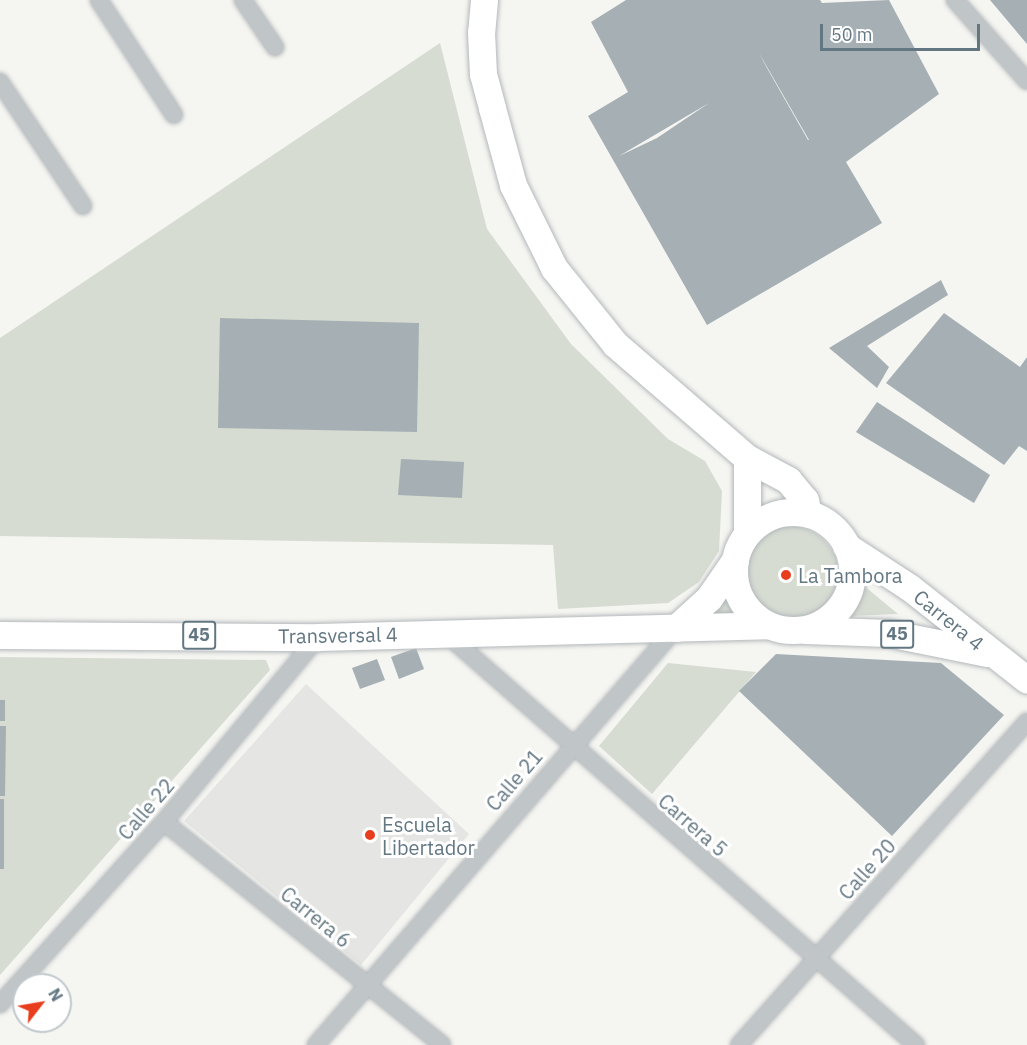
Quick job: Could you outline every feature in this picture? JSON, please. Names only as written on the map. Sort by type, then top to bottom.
[{"type":"main road","points":[[484,0],[481,32],[483,74],[513,185],[554,268],[615,344],[747,458],[788,480],[805,500],[808,514],[775,514],[747,533]]},
{"type":"main road","points":[[676,628],[709,598],[735,560],[747,533],[747,458]]},
{"type":"main road","name":"45","points":[[808,514],[831,526],[846,546]]},
{"type":"main road","points":[[801,630],[819,625],[845,600],[851,564],[846,546]]},
{"type":"main road","name":"Carrera 4","points":[[846,546],[909,587],[990,654],[1027,680]]},
{"type":"main road","points":[[735,560],[735,586],[740,598],[747,609],[768,625]]},
{"type":"main road","name":"45","points":[[676,628],[768,625],[801,630]]},
{"type":"main road","name":"Transversal 4","points":[[0,635],[318,637],[676,628]]},
{"type":"main road","name":"Carrera 4","points":[[801,630],[888,633],[990,654]]},
{"type":"street","points":[[99,0],[174,115]]},
{"type":"street","points":[[243,0],[275,48]]},
{"type":"street","points":[[955,0],[1027,81]]},
{"type":"street","points":[[0,82],[83,206]]},
{"type":"street","name":"Calle 21","points":[[316,1045],[366,984],[676,628]]},
{"type":"street","name":"Carrera 5","points":[[445,633],[571,747],[916,1045]]},
{"type":"street","name":"Calle 22","points":[[0,1004],[164,822],[318,637]]},
{"type":"street","name":"Calle 20","points":[[739,1045],[1027,722]]},
{"type":"street","name":"Carrera 6","points":[[164,822],[442,1045]]},
{"type":"shaded area","points":[[440,43],[487,229],[571,344],[668,439],[705,461],[722,491],[719,551],[699,582],[668,603],[558,609],[553,545],[0,536],[0,338]]},
{"type":"shaded area","points":[[789,526],[808,530],[824,541],[835,557],[839,576],[835,595],[824,611],[808,622],[789,626],[770,622],[754,611],[743,595],[739,576],[743,557],[754,541],[770,530]]},
{"type":"shaded area","points":[[863,585],[898,614],[848,616]]},
{"type":"shaded area","points":[[726,596],[737,615],[704,617]]},
{"type":"shaded area","points":[[0,657],[266,660],[270,670],[0,975]]},
{"type":"shaded area","points":[[668,663],[756,672],[652,794],[599,746]]},
{"type":"shaded area","points":[[306,684],[469,834],[361,965],[184,821]]},
{"type":"building","points":[[626,0],[820,0],[822,3],[889,0],[939,94],[846,162],[882,223],[707,325],[588,116],[628,92],[591,22]],"holes":[[[759,53],[809,140],[808,140]],[[709,103],[657,138],[619,156]]]},
{"type":"building","points":[[990,0],[1027,0],[1027,44]]},
{"type":"building","points":[[941,280],[948,295],[867,346],[889,367],[877,388],[829,348]]},
{"type":"building","points":[[944,313],[1020,367],[1027,357],[1027,451],[1019,446],[1004,465],[886,383]]},
{"type":"building","points":[[220,318],[419,323],[417,432],[218,428]]},
{"type":"building","points":[[877,402],[990,475],[974,503],[856,432]]},
{"type":"building","points":[[401,459],[464,462],[462,498],[398,495]]},
{"type":"building","points":[[416,648],[424,669],[399,679],[391,657]]},
{"type":"building","points":[[776,654],[941,663],[1004,715],[892,836],[739,691]]},
{"type":"building","points":[[377,659],[385,680],[360,689],[352,668]]},
{"type":"building","points":[[0,700],[5,700],[5,721],[0,721]]},
{"type":"building","points":[[0,726],[6,726],[5,796],[0,796]]},
{"type":"building","points":[[0,799],[4,799],[4,869],[0,869]]},
{"type":"place","name":"La Tambora","points":[[786,575]]},
{"type":"place","name":"Escuela Libertador","points":[[370,835]]}]
